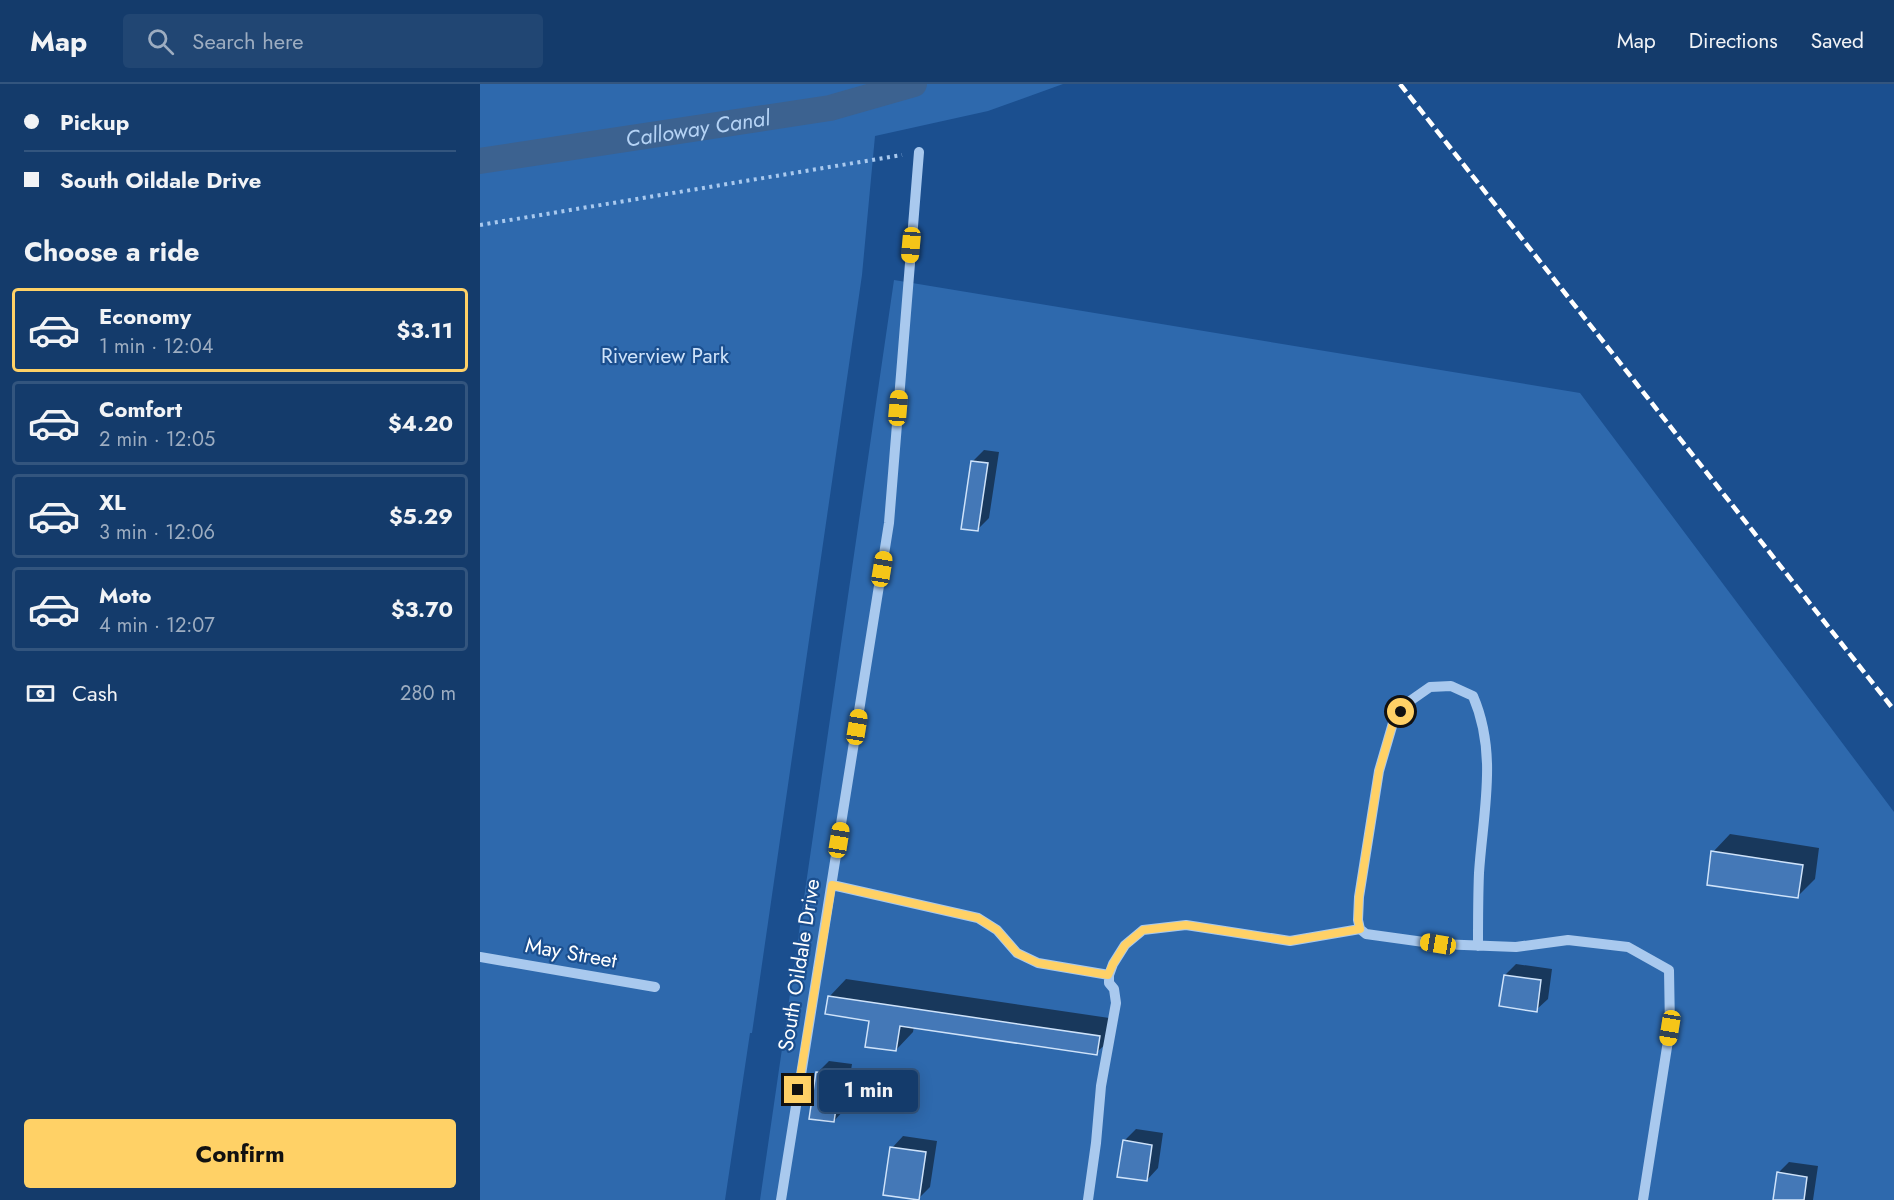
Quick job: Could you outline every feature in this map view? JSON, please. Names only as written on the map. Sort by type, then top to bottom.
[{"type":"street","name":"South Oildale Drive","points":[[781,1200],[889,524],[919,152]]},
{"type":"street","points":[[1478,946],[1479,873],[1486,800],[1487,749],[1481,715],[1473,696],[1451,686],[1430,687],[1410,701],[1393,723],[1379,771],[1359,897],[1360,929],[1366,934],[1438,944],[1478,946],[1516,947],[1568,940],[1628,946],[1669,970],[1670,1028],[1643,1200]]},
{"type":"street","points":[[832,885],[978,918],[997,930],[1017,953],[1038,963],[1108,975]]},
{"type":"street","points":[[1088,1200],[1101,1086],[1116,1003],[1114,988],[1109,983],[1108,975],[1125,945],[1143,930],[1186,925],[1290,941],[1360,929]]},
{"type":"street","name":"May Street","points":[[480,957],[655,987]]},
{"type":"path","points":[[480,225],[919,152]]},
{"type":"green space","name":"Riverview Park","points":[[480,84],[1063,84],[988,111],[875,136],[862,275],[752,1033],[750,1033],[725,1200],[480,1200]]},
{"type":"green space","points":[[894,280],[1580,393],[1894,812],[1894,1200],[760,1200]]},
{"type":"building","points":[[971,461],[988,463],[978,531],[961,529]]},
{"type":"building","points":[[1711,851],[1803,865],[1798,898],[1707,885]]},
{"type":"building","points":[[1504,975],[1541,980],[1537,1012],[1499,1006]]},
{"type":"building","points":[[828,996],[1100,1036],[1097,1055],[900,1026],[896,1051],[865,1047],[869,1021],[825,1014]]},
{"type":"building","points":[[816,1072],[841,1075],[834,1122],[809,1119]]},
{"type":"building","points":[[1123,1140],[1152,1145],[1147,1181],[1117,1177]]},
{"type":"building","points":[[890,1147],[926,1152],[919,1200],[883,1195]]},
{"type":"building","points":[[1777,1172],[1807,1177],[1804,1200],[1773,1200]]},
{"type":"waterway","name":"Calloway Canal","points":[[480,161],[830,108],[914,84]]},
{"type":"railway","points":[[1400,84],[1894,710]]},
{"type":"route","points":[[798,1090],[832,885],[978,918],[997,930],[1017,953],[1038,963],[1108,975],[1125,945],[1143,930],[1186,925],[1290,941],[1360,929],[1359,897],[1379,771],[1393,723],[1401,712]]}]
